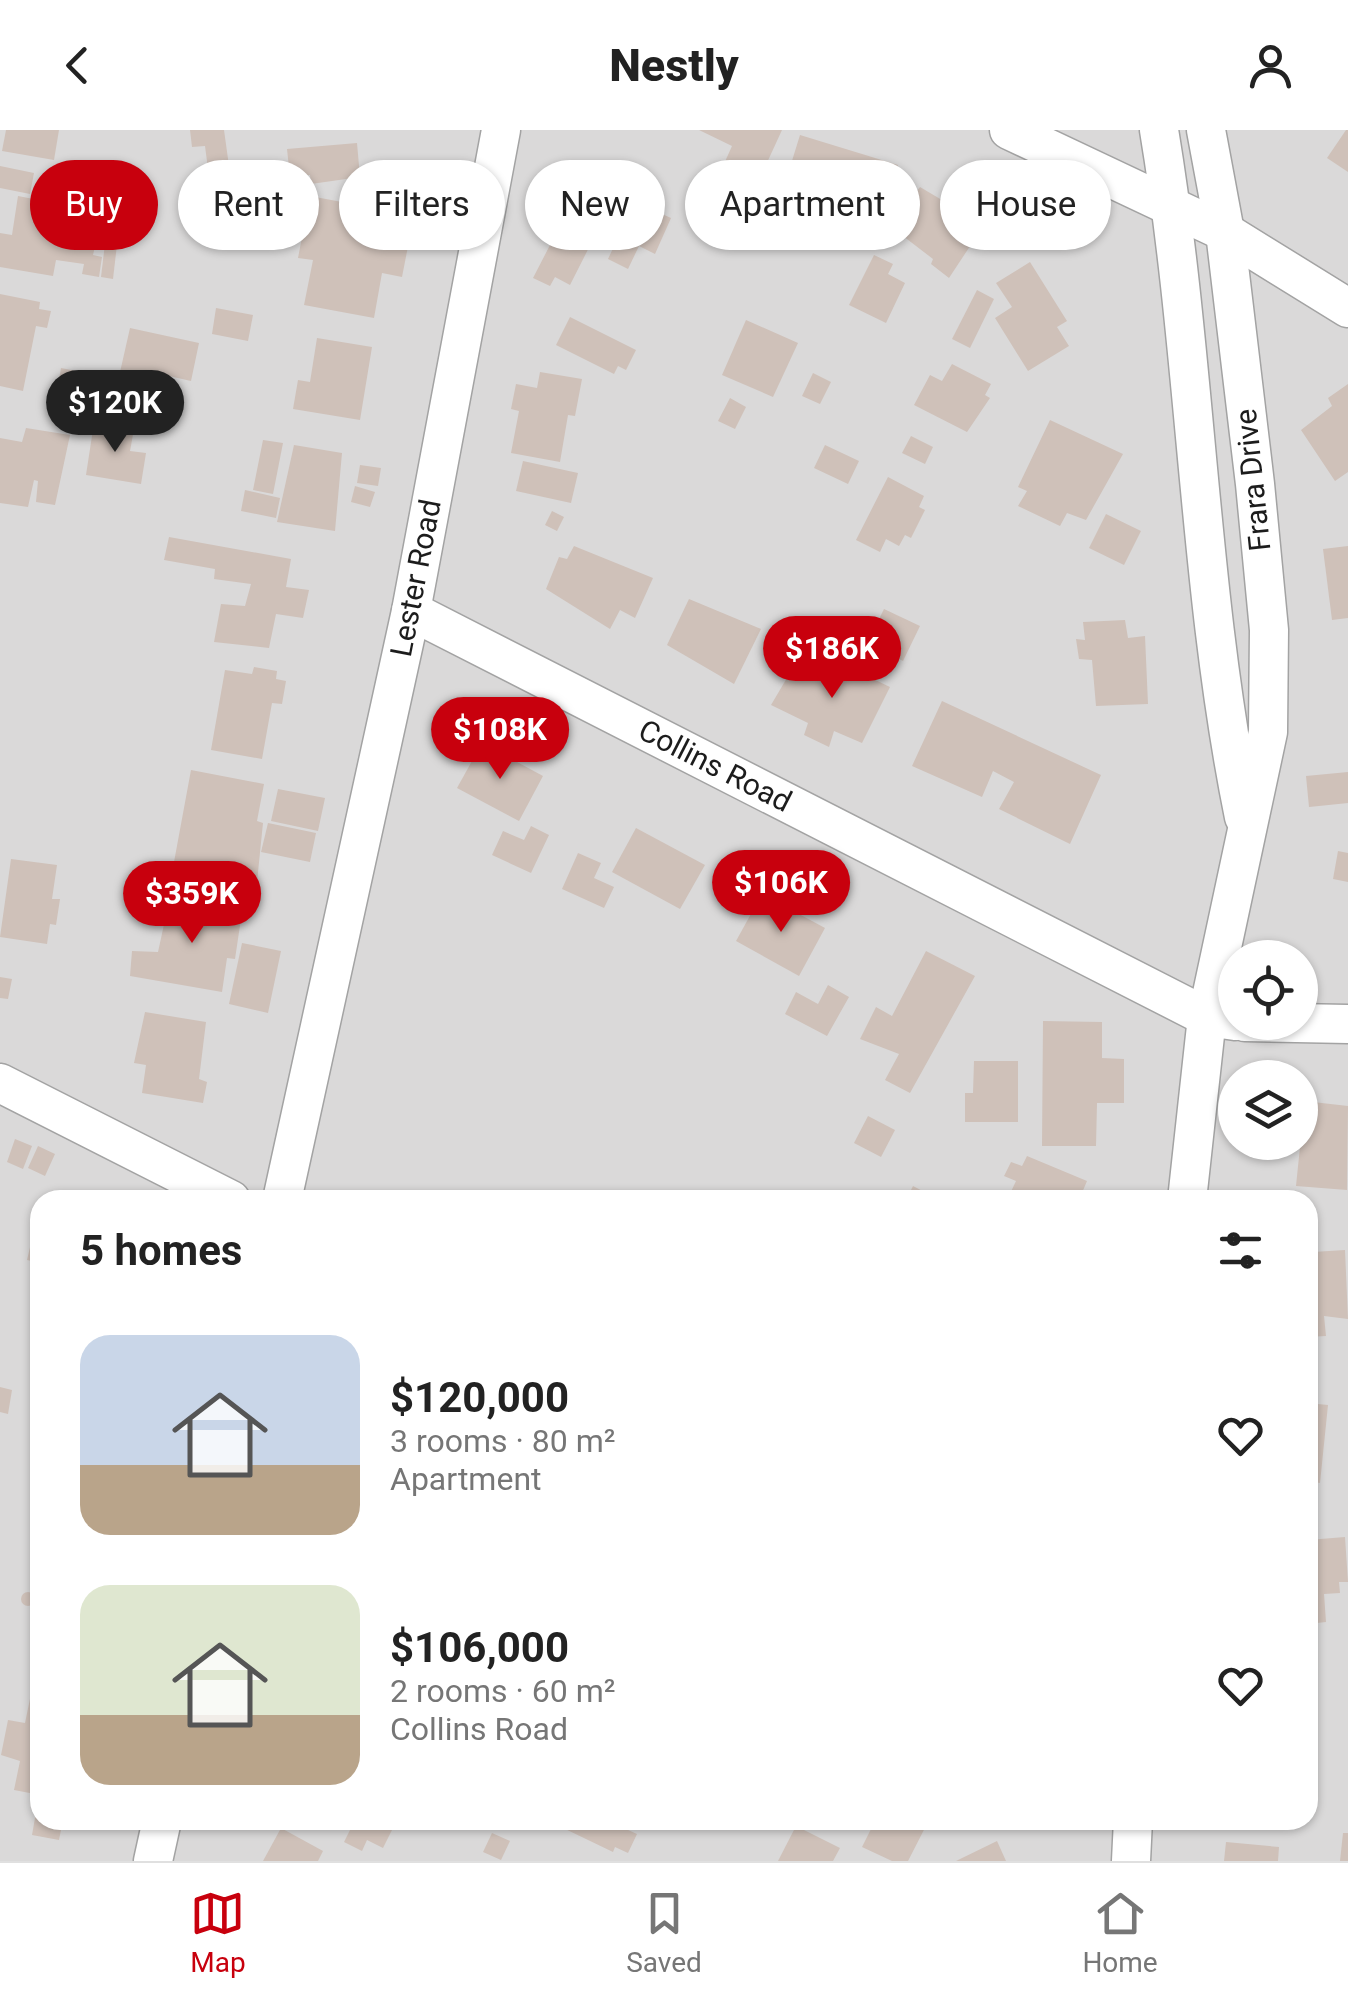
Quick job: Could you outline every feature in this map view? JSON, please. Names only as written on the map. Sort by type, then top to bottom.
[{"type":"street","name":"Lester Road","points":[[284,1190],[411,611],[500,130]]},
{"type":"street","points":[[1009,130],[1225,232],[1348,308]]},
{"type":"street","name":"Frara Drive","points":[[1159,130],[1172,210],[1222,708],[1246,829]]},
{"type":"street","name":"Frara Drive","points":[[1206,130],[1225,232],[1269,630],[1268,732],[1246,829],[1231,940]]},
{"type":"street","name":"Collins Road","points":[[411,611],[1218,1017]]},
{"type":"street","points":[[1318,1023],[1348,1024]]},
{"type":"street","name":"Frara Drive","points":[[1189,1190],[1218,1035]]},
{"type":"street","points":[[0,1083],[211,1190]]},
{"type":"street","points":[[153,1861],[160,1830]]},
{"type":"street","points":[[1130,1861],[1132,1830]]},
{"type":"shaded area","points":[[0,130],[1348,130],[1348,1861],[0,1861]]},
{"type":"building","points":[[6,130],[59,130],[54,160],[2,151]]},
{"type":"building","points":[[190,130],[224,130],[228,160],[207,160],[205,146],[192,147]]},
{"type":"building","points":[[699,130],[782,130],[768,160],[726,160],[732,146]]},
{"type":"building","points":[[1348,130],[1348,172],[1327,158]]},
{"type":"building","points":[[800,135],[882,160],[792,160]]},
{"type":"building","points":[[357,143],[358,160],[339,160],[339,180],[319,183],[319,160],[288,160],[287,149]]},
{"type":"building","points":[[0,166],[30,172],[30,194],[0,188]]},
{"type":"building","points":[[920,187],[940,199],[940,250],[967,250],[949,278],[931,264],[933,259],[920,249]]},
{"type":"building","points":[[18,196],[30,198],[30,250],[94,250],[93,255],[102,257],[99,277],[82,274],[84,264],[56,260],[53,276],[0,267],[0,233],[12,235]]},
{"type":"building","points":[[319,198],[339,201],[339,250],[407,250],[402,277],[382,273],[374,318],[304,305],[313,260],[298,258],[300,250],[319,250]]},
{"type":"building","points":[[104,250],[116,250],[113,279],[101,277]]},
{"type":"building","points":[[547,250],[588,250],[570,285],[555,277],[550,286],[533,278]]},
{"type":"building","points":[[612,250],[637,250],[628,269],[608,259]]},
{"type":"building","points":[[874,255],[893,264],[888,274],[905,283],[886,323],[849,305]]},
{"type":"building","points":[[1030,262],[1067,321],[1057,327],[1069,346],[1028,371],[995,318],[1012,307],[996,283]]},
{"type":"building","points":[[977,290],[994,299],[970,348],[952,339]]},
{"type":"building","points":[[0,294],[40,302],[39,309],[51,311],[47,328],[36,326],[23,391],[0,386]]},
{"type":"building","points":[[216,308],[253,315],[248,341],[212,334]]},
{"type":"building","points":[[570,317],[636,350],[626,370],[618,366],[614,374],[556,345]]},
{"type":"building","points":[[746,320],[798,343],[773,397],[722,375]]},
{"type":"building","points":[[130,328],[199,343],[191,381],[169,376],[166,391],[118,381]]},
{"type":"building","points":[[317,338],[372,347],[360,420],[293,409],[298,380],[310,382]]},
{"type":"building","points":[[952,364],[991,384],[985,395],[990,398],[967,432],[914,405],[930,375],[942,381]]},
{"type":"building","points":[[61,368],[81,372],[77,395],[57,391]]},
{"type":"building","points":[[540,372],[582,379],[575,416],[568,415],[560,462],[511,453],[519,411],[511,409],[516,384],[537,388]]},
{"type":"building","points":[[813,373],[831,382],[820,404],[802,396]]},
{"type":"building","points":[[1348,384],[1348,472],[1335,481],[1301,430],[1332,406],[1328,398]]},
{"type":"building","points":[[730,398],[746,407],[735,429],[718,421]]},
{"type":"building","points":[[1050,420],[1123,454],[1086,520],[1067,513],[1060,526],[1018,506],[1027,491],[1018,487]]},
{"type":"building","points":[[94,423],[134,429],[130,451],[146,453],[141,484],[86,475]]},
{"type":"building","points":[[26,428],[70,435],[55,505],[36,502],[38,481],[34,480],[28,507],[0,503],[0,438],[22,442]]},
{"type":"building","points":[[911,436],[933,447],[925,464],[902,453]]},
{"type":"building","points":[[263,440],[283,443],[273,494],[253,490]]},
{"type":"building","points":[[294,445],[342,453],[335,531],[277,522]]},
{"type":"building","points":[[825,445],[859,461],[848,484],[814,468]]},
{"type":"building","points":[[523,461],[578,473],[571,503],[516,491]]},
{"type":"building","points":[[360,465],[381,468],[378,486],[357,483]]},
{"type":"building","points":[[888,477],[924,496],[919,507],[925,510],[911,538],[905,535],[899,546],[886,539],[880,552],[856,540]]},
{"type":"building","points":[[355,486],[375,492],[370,507],[351,502]]},
{"type":"building","points":[[245,490],[280,498],[276,518],[241,511]]},
{"type":"building","points":[[552,511],[564,517],[557,531],[545,525]]},
{"type":"building","points":[[1106,514],[1141,531],[1124,565],[1089,548]]},
{"type":"building","points":[[169,537],[291,559],[286,587],[309,590],[303,618],[276,614],[269,648],[214,642],[221,604],[245,606],[251,584],[214,579],[215,569],[164,560]]},
{"type":"building","points":[[574,546],[653,578],[635,618],[620,610],[610,629],[546,589],[559,557],[567,559]]},
{"type":"building","points":[[1348,546],[1348,618],[1332,620],[1323,549]]},
{"type":"building","points":[[689,599],[761,629],[734,684],[667,645]]},
{"type":"building","points":[[884,609],[920,626],[903,661],[867,643]]},
{"type":"building","points":[[1125,620],[1128,638],[1145,636],[1148,704],[1096,706],[1092,660],[1079,659],[1076,639],[1085,640],[1083,622]]},
{"type":"building","points":[[831,659],[890,687],[862,743],[834,731],[829,747],[804,735],[808,723],[771,705],[797,661],[822,674]]},
{"type":"building","points":[[254,667],[277,671],[276,679],[286,681],[282,704],[272,703],[262,759],[211,750],[225,670],[252,674]]},
{"type":"building","points":[[942,701],[1101,775],[1070,844],[999,809],[1014,782],[993,771],[982,797],[912,766]]},
{"type":"building","points":[[482,743],[543,776],[519,821],[457,788]]},
{"type":"building","points":[[191,770],[264,784],[257,821],[263,823],[257,882],[241,879],[242,874],[174,862]]},
{"type":"building","points":[[1348,772],[1348,803],[1309,807],[1306,776]]},
{"type":"building","points":[[278,789],[325,798],[318,831],[271,821]]},
{"type":"building","points":[[268,823],[316,833],[310,862],[261,852]]},
{"type":"building","points":[[531,826],[549,835],[531,873],[492,855],[503,831],[524,840]]},
{"type":"building","points":[[636,828],[705,865],[680,909],[612,872]]},
{"type":"building","points":[[1338,851],[1348,853],[1348,882],[1333,879]]},
{"type":"building","points":[[578,853],[601,863],[594,878],[614,887],[604,908],[562,889]]},
{"type":"building","points":[[11,859],[57,865],[52,899],[60,899],[56,925],[50,924],[47,944],[0,937]]},
{"type":"building","points":[[762,894],[825,928],[799,976],[736,941]]},
{"type":"building","points":[[170,897],[209,905],[210,899],[231,902],[230,909],[242,912],[235,959],[227,958],[222,992],[130,976],[132,951],[158,952]]},
{"type":"building","points":[[242,943],[281,951],[268,1013],[229,1004]]},
{"type":"building","points":[[926,951],[975,976],[910,1093],[885,1080],[899,1054],[860,1039],[876,1007],[892,1016]]},
{"type":"building","points":[[0,977],[12,979],[8,999],[0,998]]},
{"type":"building","points":[[828,985],[849,997],[827,1036],[785,1014],[796,992],[818,1004]]},
{"type":"building","points":[[145,1012],[206,1022],[199,1079],[207,1082],[203,1103],[142,1093],[146,1065],[134,1063]]},
{"type":"building","points":[[1043,1021],[1102,1022],[1102,1058],[1124,1059],[1124,1103],[1097,1103],[1096,1146],[1042,1146]]},
{"type":"building","points":[[974,1061],[1018,1061],[1018,1122],[965,1122],[965,1093],[973,1093]]},
{"type":"building","points":[[1318,1103],[1348,1106],[1347,1190],[1296,1186],[1299,1160],[1318,1160]]},
{"type":"building","points":[[868,1116],[895,1130],[881,1157],[854,1143]]},
{"type":"building","points":[[15,1139],[32,1146],[23,1169],[7,1162]]},
{"type":"building","points":[[38,1146],[55,1154],[45,1176],[28,1168]]},
{"type":"building","points":[[1027,1156],[1087,1181],[1083,1190],[1012,1190],[1016,1181],[1004,1176],[1011,1162],[1022,1166]]},
{"type":"building","points":[[1345,1250],[1348,1319],[1324,1316],[1326,1336],[1318,1336],[1318,1252]]},
{"type":"building","points":[[0,1387],[12,1390],[8,1414],[0,1412]]},
{"type":"building","points":[[1318,1404],[1328,1405],[1318,1483]]},
{"type":"building","points":[[1345,1537],[1348,1582],[1339,1582],[1340,1593],[1324,1594],[1326,1622],[1318,1623],[1318,1539]]},
{"type":"building","points":[[28,1592],[30,1605],[28,1606],[21,1599]]},
{"type":"building","points":[[30,1699],[30,1793],[14,1790],[20,1761],[1,1755],[8,1720],[25,1723]]},
{"type":"building","points":[[33,1830],[61,1830],[59,1840],[32,1835]]},
{"type":"building","points":[[280,1830],[323,1851],[318,1861],[263,1861]]},
{"type":"building","points":[[350,1830],[392,1830],[383,1848],[367,1840],[362,1851],[344,1842]]},
{"type":"building","points":[[567,1830],[628,1830],[637,1834],[628,1853],[615,1847],[613,1852]]},
{"type":"building","points":[[794,1830],[804,1830],[840,1848],[833,1861],[778,1861]]},
{"type":"building","points":[[870,1830],[924,1830],[908,1861],[892,1861],[862,1847]]},
{"type":"building","points":[[492,1833],[510,1841],[501,1860],[483,1852]]},
{"type":"building","points":[[1343,1833],[1348,1833],[1348,1861],[1340,1861]]},
{"type":"building","points":[[997,1841],[1006,1861],[956,1861]]},
{"type":"building","points":[[1226,1842],[1279,1847],[1278,1861],[1224,1861]]}]
